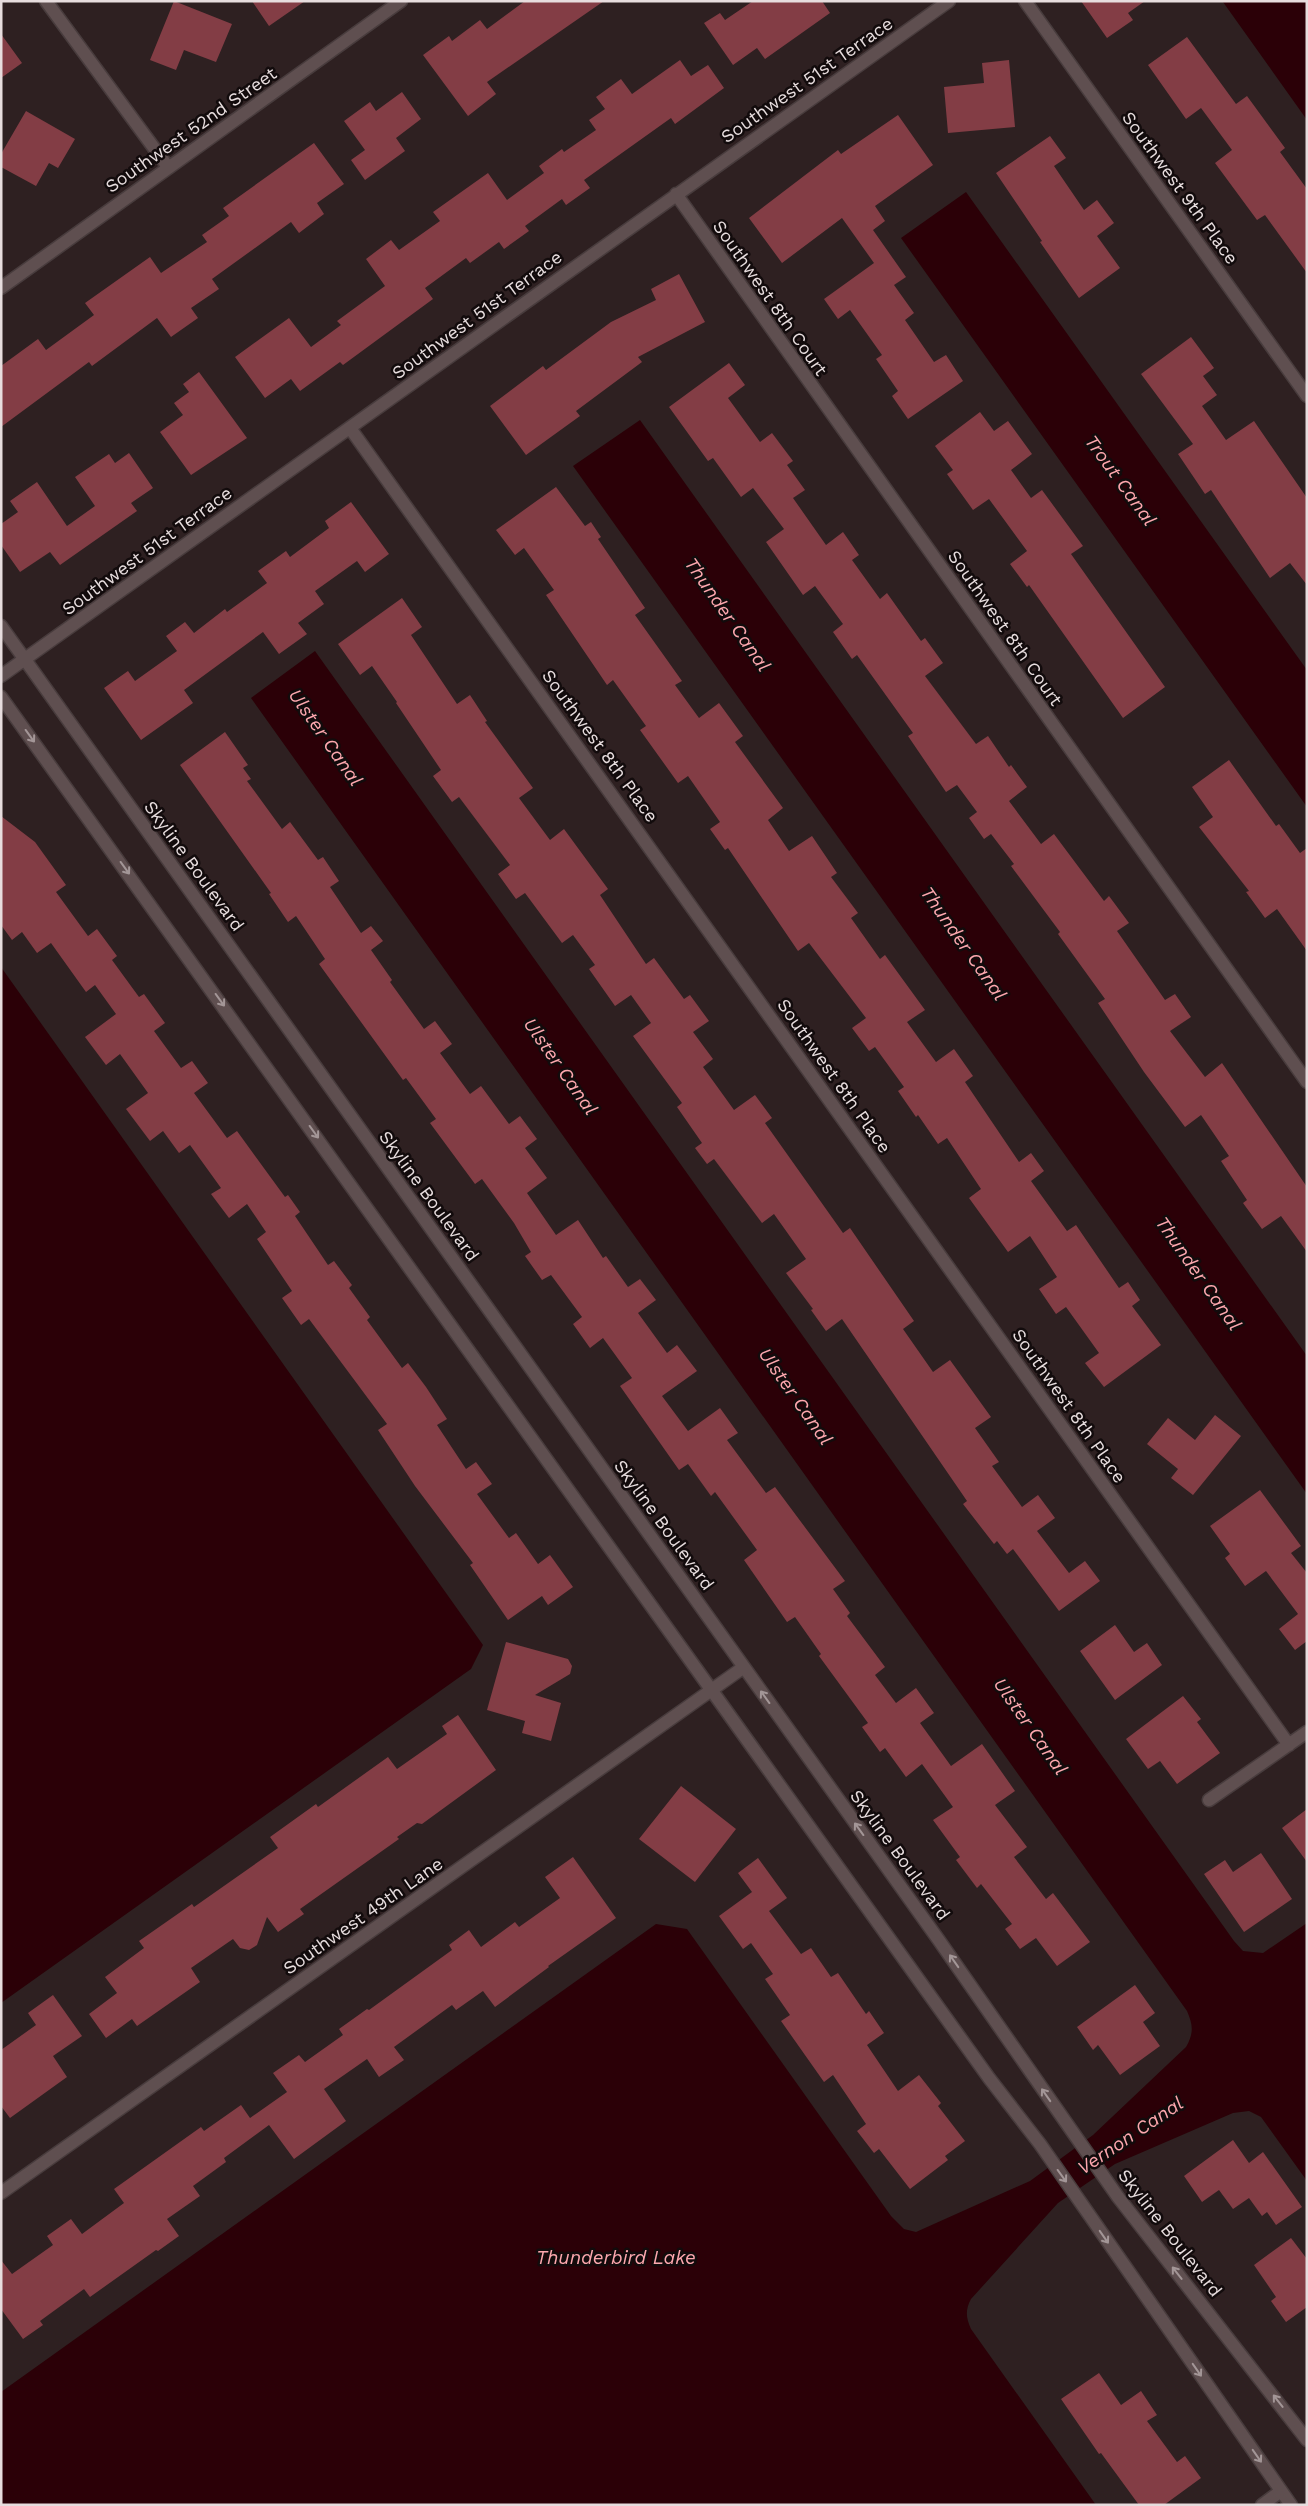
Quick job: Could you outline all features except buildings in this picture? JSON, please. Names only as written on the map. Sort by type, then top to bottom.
[{"type":"street","points":[[46,1],[168,167]]},
{"type":"street","name":"Southwest 52nd Street","points":[[1,288],[401,1]]},
{"type":"street","name":"Southwest 51st Terrace","points":[[1,676],[949,1]]},
{"type":"street","name":"Southwest 9th Place","points":[[1025,1],[1307,396]]},
{"type":"street","name":"Southwest 8th Court","points":[[676,194],[1307,1082]]},
{"type":"street","name":"Southwest 8th Place","points":[[350,428],[1289,1745]]},
{"type":"street","name":"Skyline Boulevard","points":[[1,626],[744,1667],[1074,2135],[1307,2440]]},
{"type":"street","points":[[1,697],[983,2070],[1048,2156],[1291,2505]]},
{"type":"street","name":"Southwest 49th Lane","points":[[1,2193],[744,1667]]},
{"type":"street","points":[[1209,1800],[1307,1732]]},
{"type":"street","points":[[1262,2505],[1281,2491]]},
{"type":"water","points":[[1307,1],[1307,120],[1223,2]]},
{"type":"water","name":"Trout Canal","points":[[966,192],[1307,670],[1307,807],[901,238]]},
{"type":"water","name":"Thunder Canal","points":[[640,420],[1307,1356],[1307,1494],[573,466]]},
{"type":"water","name":"Thunderbird Lake","points":[[315,651],[1234,1941],[1243,1951],[1263,1953],[1307,1923],[1307,2181],[1261,2117],[1249,2111],[1233,2113],[1115,2164],[1058,2203],[969,2303],[967,2314],[971,2329],[1096,2505],[1,2505],[1,2392],[656,1924],[687,1929],[891,2216],[904,2229],[916,2232],[1030,2181],[1093,2135],[1186,2047],[1191,2033],[1187,2011],[251,698]]},
{"type":"water","points":[[1,967],[483,1645],[471,1669],[1,2003]]},
{"type":"water label","name":"Ulster Canal","points":[[326,737]]},
{"type":"water label","name":"Ulster Canal","points":[[561,1066]]},
{"type":"water label","name":"Ulster Canal","points":[[796,1396]]},
{"type":"water label","name":"Ulster Canal","points":[[1031,1726]]},
{"type":"water label","name":"Vernon Canal","points":[[1130,2135]]}]
